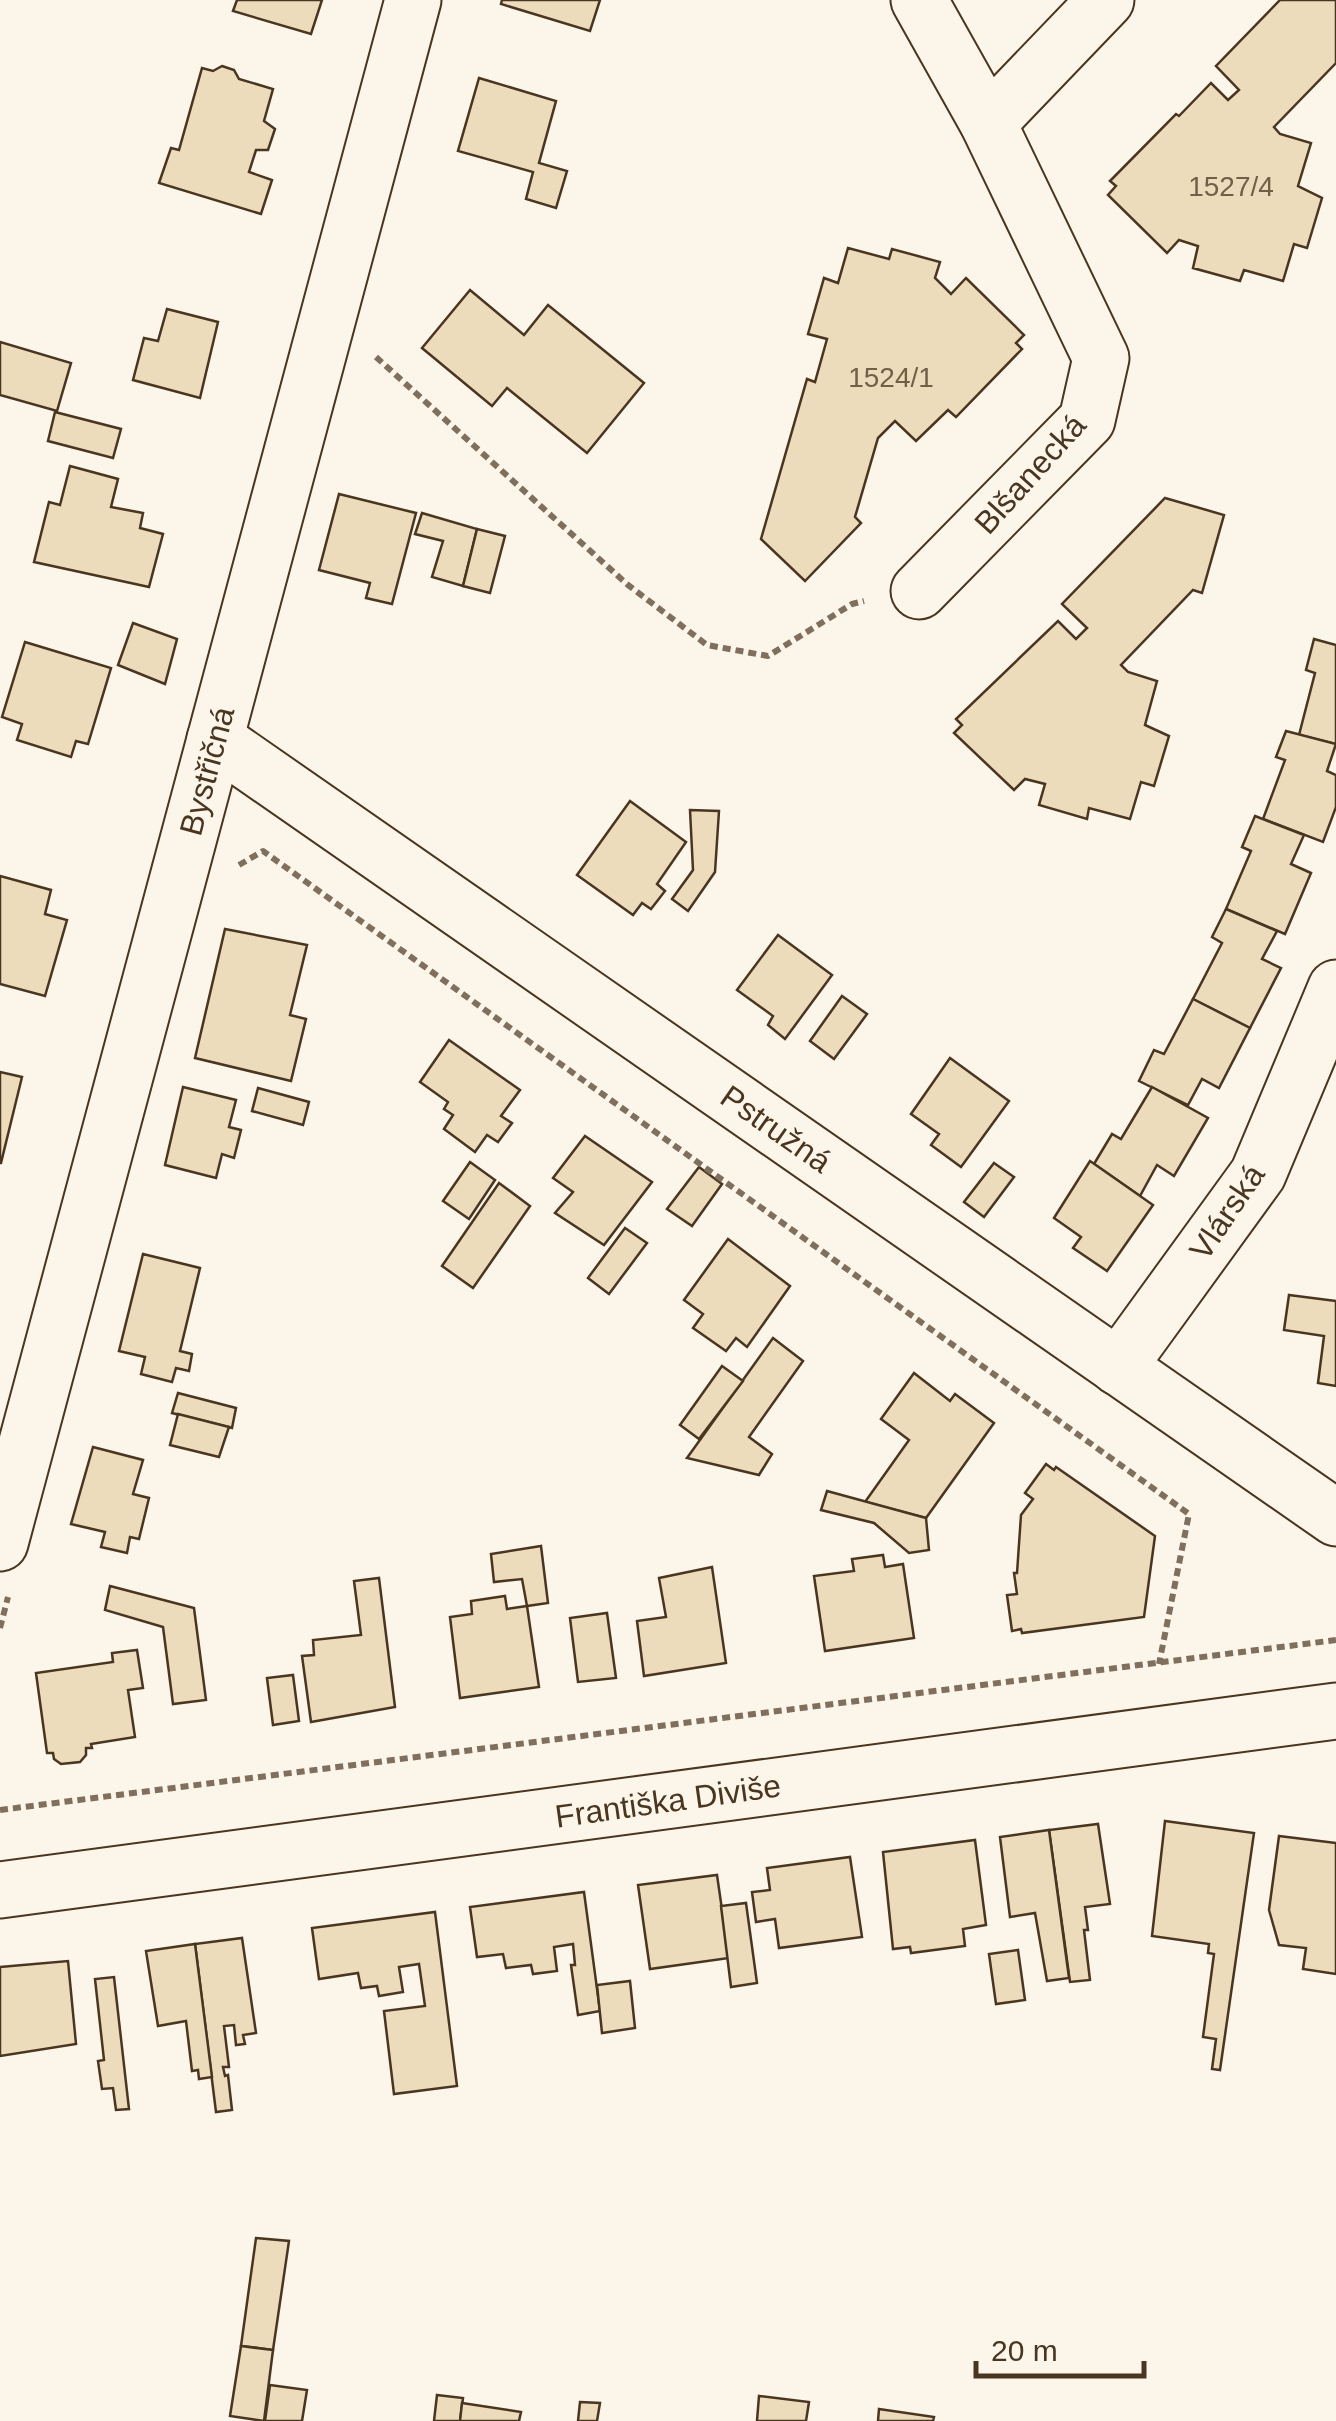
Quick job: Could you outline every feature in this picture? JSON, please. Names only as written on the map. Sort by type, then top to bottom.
[{"type":"street","name":"Bystřičná","points":[[5,1566],[215,739],[413,0]]},
{"type":"street","name":"Blšanecká","points":[[919,0],[988,124],[1101,358],[1087,420],[920,591]]},
{"type":"street","points":[[988,124],[1106,0]]},
{"type":"street","name":"Pstružná","points":[[215,739],[1336,1518]]},
{"type":"street","name":"Vlárská","points":[[1118,1367],[1258,1174],[1336,988]]},
{"type":"street","name":"Františka Diviše","points":[[0,1890],[1336,1711]]},
{"type":"path","points":[[329,314],[628,585],[707,645],[768,656],[852,604],[920,591]]},
{"type":"path","points":[[236,867],[263,851],[1189,1514],[1159,1664]]},
{"type":"path","points":[[0,1628],[5,1566]]},
{"type":"path","points":[[0,1810],[1336,1640]]},
{"type":"building","points":[[237,0],[322,0],[311,34],[233,11]]},
{"type":"building","points":[[502,0],[600,0],[590,31],[501,4]]},
{"type":"building","points":[[1280,0],[1336,0],[1336,63],[1274,127],[1280,134],[1311,143],[1298,186],[1322,198],[1307,248],[1294,244],[1283,281],[1244,270],[1240,281],[1193,268],[1198,246],[1179,240],[1167,253],[1108,195],[1116,186],[1110,181],[1211,83],[1228,100],[1239,90],[1216,66]]},
{"type":"building","points":[[222,66],[234,70],[239,79],[273,89],[264,121],[275,129],[268,150],[256,150],[249,172],[272,180],[261,214],[159,183],[171,148],[179,150],[202,68],[213,71]]},
{"type":"building","points":[[479,78],[556,101],[539,163],[567,171],[556,208],[526,199],[533,172],[458,151]]},
{"type":"building","points":[[848,248],[889,259],[892,249],[940,262],[935,278],[951,294],[966,278],[1024,335],[1016,343],[1022,349],[956,417],[948,410],[916,441],[895,421],[878,438],[855,517],[861,523],[805,581],[761,539],[807,379],[815,382],[827,339],[808,334],[824,278],[838,283]]},
{"type":"building","points":[[470,290],[524,335],[548,305],[644,383],[587,453],[507,388],[492,406],[422,348]]},
{"type":"building","points":[[167,309],[218,322],[200,398],[133,380],[144,338],[158,341]]},
{"type":"building","points":[[0,342],[71,363],[57,411],[0,395]]},
{"type":"building","points":[[55,412],[121,429],[113,458],[48,441]]},
{"type":"building","points":[[70,466],[118,479],[111,507],[143,513],[140,528],[163,534],[149,587],[34,562],[49,502],[60,505]]},
{"type":"building","points":[[339,494],[416,513],[392,604],[366,598],[370,583],[319,570]]},
{"type":"building","points":[[1165,498],[1224,515],[1202,593],[1193,590],[1121,665],[1128,672],[1157,681],[1145,725],[1169,736],[1154,786],[1141,782],[1130,819],[1089,808],[1087,819],[1039,805],[1045,784],[1025,779],[1014,790],[954,733],[962,725],[956,719],[1058,621],[1076,639],[1087,628],[1062,604]]},
{"type":"building","points":[[422,513],[477,529],[463,586],[432,577],[443,541],[415,534]]},
{"type":"building","points":[[477,529],[505,536],[490,593],[463,586]]},
{"type":"building","points":[[133,623],[177,639],[165,684],[118,665]]},
{"type":"building","points":[[1314,639],[1336,645],[1336,744],[1299,735],[1315,673],[1306,670]]},
{"type":"building","points":[[25,642],[111,668],[88,744],[76,741],[71,757],[17,740],[22,724],[2,717]]},
{"type":"building","points":[[1286,731],[1336,744],[1327,771],[1336,775],[1336,807],[1323,842],[1263,819],[1285,760],[1276,757]]},
{"type":"building","points":[[630,801],[686,842],[657,884],[665,891],[651,909],[642,903],[633,915],[577,875]]},
{"type":"building","points":[[690,810],[719,811],[715,872],[688,911],[672,899],[693,870]]},
{"type":"building","points":[[1255,816],[1304,835],[1291,864],[1311,873],[1285,934],[1226,909],[1251,851],[1242,847]]},
{"type":"building","points":[[0,876],[51,890],[45,914],[67,920],[45,996],[0,984]]},
{"type":"building","points":[[1226,909],[1277,931],[1262,959],[1281,968],[1250,1028],[1193,999],[1222,943],[1212,937]]},
{"type":"building","points":[[225,929],[307,945],[290,1015],[306,1019],[291,1081],[195,1058]]},
{"type":"building","points":[[778,935],[832,975],[785,1039],[768,1025],[773,1016],[737,990]]},
{"type":"building","points":[[842,996],[867,1014],[834,1059],[810,1041]]},
{"type":"building","points":[[1193,999],[1250,1028],[1219,1088],[1202,1079],[1188,1105],[1139,1081],[1154,1050],[1164,1054]]},
{"type":"building","points":[[449,1040],[520,1090],[501,1116],[512,1123],[498,1142],[487,1135],[475,1152],[444,1129],[453,1115],[444,1109],[448,1102],[420,1082]]},
{"type":"building","points":[[950,1058],[1009,1101],[961,1167],[931,1145],[939,1134],[911,1114]]},
{"type":"building","points":[[0,1072],[22,1077],[1,1163],[0,1163]]},
{"type":"building","points":[[183,1087],[236,1100],[229,1127],[241,1130],[234,1158],[222,1154],[216,1178],[165,1165]]},
{"type":"building","points":[[1152,1087],[1208,1118],[1174,1176],[1157,1165],[1140,1196],[1094,1164],[1112,1134],[1121,1139]]},
{"type":"building","points":[[258,1088],[309,1102],[303,1125],[252,1111]]},
{"type":"building","points":[[585,1136],[652,1182],[604,1245],[555,1213],[573,1192],[553,1178]]},
{"type":"building","points":[[1090,1161],[1153,1205],[1107,1271],[1073,1248],[1081,1237],[1054,1218]]},
{"type":"building","points":[[470,1162],[495,1180],[469,1219],[443,1201]]},
{"type":"building","points":[[994,1163],[1014,1177],[984,1217],[964,1202]]},
{"type":"building","points":[[699,1167],[722,1184],[692,1226],[667,1209]]},
{"type":"building","points":[[499,1183],[530,1206],[473,1288],[442,1266]]},
{"type":"building","points":[[625,1228],[647,1243],[609,1294],[588,1278]]},
{"type":"building","points":[[728,1239],[790,1286],[747,1347],[736,1338],[726,1351],[693,1328],[703,1314],[684,1300]]},
{"type":"building","points":[[143,1254],[200,1268],[180,1351],[192,1354],[189,1371],[176,1368],[172,1382],[141,1374],[145,1357],[119,1351]]},
{"type":"building","points":[[1289,1295],[1336,1301],[1336,1386],[1318,1383],[1324,1336],[1284,1330]]},
{"type":"building","points":[[773,1338],[803,1361],[749,1437],[772,1454],[759,1475],[687,1458]]},
{"type":"building","points":[[722,1366],[743,1381],[699,1439],[680,1425]]},
{"type":"building","points":[[914,1373],[950,1401],[955,1394],[994,1423],[926,1518],[865,1502],[909,1440],[881,1419]]},
{"type":"building","points":[[178,1393],[236,1408],[232,1428],[172,1413]]},
{"type":"building","points":[[178,1414],[229,1427],[219,1457],[170,1445]]},
{"type":"building","points":[[93,1447],[143,1460],[133,1494],[149,1498],[139,1539],[130,1537],[127,1553],[101,1547],[105,1532],[71,1524]]},
{"type":"building","points":[[1046,1464],[1054,1470],[1056,1467],[1155,1536],[1144,1617],[1022,1633],[1021,1629],[1012,1631],[1007,1595],[1017,1594],[1014,1573],[1021,1515],[1033,1499],[1025,1493]]},
{"type":"building","points":[[827,1491],[926,1518],[929,1550],[909,1553],[874,1523],[821,1510]]},
{"type":"building","points":[[541,1546],[548,1603],[527,1606],[522,1579],[494,1582],[491,1554]]},
{"type":"building","points":[[883,1555],[885,1567],[903,1564],[914,1638],[825,1651],[814,1576],[854,1571],[852,1559]]},
{"type":"building","points":[[712,1567],[726,1663],[644,1676],[637,1621],[666,1617],[659,1578]]},
{"type":"building","points":[[379,1578],[395,1707],[311,1722],[302,1656],[314,1655],[313,1640],[361,1635],[354,1581]]},
{"type":"building","points":[[110,1586],[194,1608],[206,1700],[173,1704],[163,1627],[105,1610]]},
{"type":"building","points":[[505,1596],[507,1609],[527,1606],[539,1687],[460,1698],[450,1617],[472,1614],[471,1601]]},
{"type":"building","points":[[607,1613],[616,1678],[578,1682],[570,1618]]},
{"type":"building","points":[[137,1650],[143,1688],[128,1690],[135,1737],[91,1744],[80,1762],[61,1764],[53,1753],[47,1753],[36,1673],[113,1662],[112,1653]]},
{"type":"building","points":[[293,1675],[299,1721],[273,1725],[267,1678]]},
{"type":"building","points":[[1165,1821],[1254,1833],[1220,2070],[1212,2069],[1216,2039],[1203,2037],[1214,1954],[1208,1953],[1209,1944],[1152,1936]]},
{"type":"building","points":[[1098,1824],[1110,1904],[1085,1907],[1090,1980],[1070,1982],[1049,1830]]},
{"type":"building","points":[[1049,1830],[1069,1978],[1047,1981],[1035,1913],[1010,1917],[1000,1837]]},
{"type":"building","points":[[1279,1836],[1336,1843],[1336,1974],[1303,1969],[1306,1948],[1279,1945],[1269,1910]]},
{"type":"building","points":[[975,1840],[986,1925],[963,1929],[965,1946],[911,1953],[910,1947],[893,1949],[883,1852]]},
{"type":"building","points":[[850,1857],[862,1937],[779,1948],[775,1919],[756,1922],[752,1892],[770,1890],[767,1868]]},
{"type":"building","points":[[717,1875],[729,1958],[650,1969],[638,1885]]},
{"type":"building","points":[[584,1892],[600,2011],[578,2015],[571,1965],[575,1965],[573,1944],[554,1947],[557,1971],[533,1974],[531,1965],[506,1968],[503,1954],[477,1957],[470,1907]]},
{"type":"building","points":[[746,1903],[757,1983],[731,1987],[721,1906]]},
{"type":"building","points":[[435,1912],[457,2086],[394,2094],[384,2011],[425,2006],[419,1964],[399,1967],[403,1992],[379,1996],[377,1986],[361,1988],[358,1973],[319,1979],[312,1928]]},
{"type":"building","points":[[242,1938],[256,2033],[243,2035],[245,2044],[236,2045],[234,2025],[224,2026],[229,2067],[223,2067],[225,2076],[228,2075],[232,2110],[216,2112],[195,1944]]},
{"type":"building","points":[[195,1944],[212,2077],[199,2079],[198,2070],[192,2071],[186,2021],[158,2026],[146,1951]]},
{"type":"building","points":[[1018,1950],[1025,2000],[996,2004],[989,1954]]},
{"type":"building","points":[[68,1961],[76,2044],[0,2056],[0,1967]]},
{"type":"building","points":[[114,1977],[129,2109],[116,2110],[113,2088],[102,2089],[98,2061],[104,2060],[95,1979]]},
{"type":"building","points":[[630,1981],[635,2028],[602,2033],[597,1985]]},
{"type":"building","points":[[256,2238],[289,2241],[273,2350],[241,2346]]},
{"type":"building","points":[[241,2346],[273,2350],[264,2421],[230,2416]]},
{"type":"building","points":[[270,2385],[307,2390],[302,2421],[265,2421]]},
{"type":"building","points":[[437,2395],[463,2398],[460,2421],[434,2421]]},
{"type":"building","points":[[759,2396],[809,2402],[806,2421],[757,2421]]},
{"type":"building","points":[[580,2402],[600,2403],[597,2421],[578,2421]]},
{"type":"building","points":[[462,2403],[521,2412],[519,2421],[460,2421]]},
{"type":"building","points":[[879,2409],[934,2417],[933,2421],[878,2421]]}]
